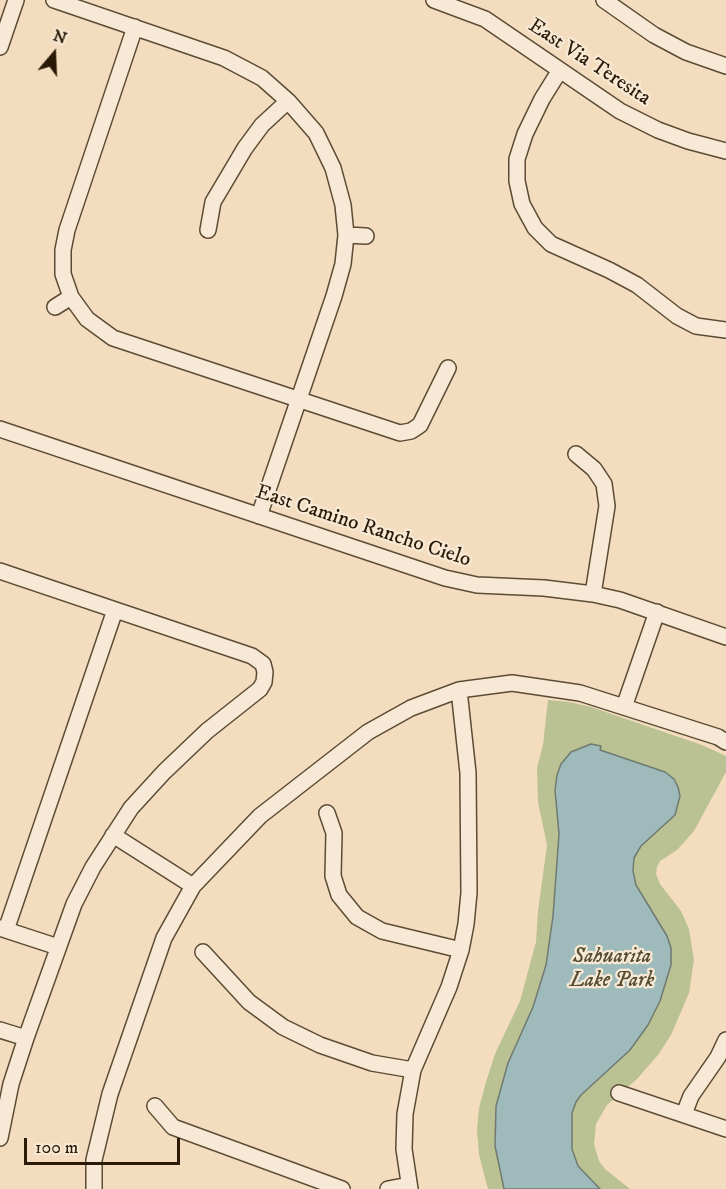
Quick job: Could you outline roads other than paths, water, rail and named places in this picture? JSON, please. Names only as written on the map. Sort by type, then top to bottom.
[{"type":"street","points":[[0,47],[16,0]]},
{"type":"street","points":[[54,0],[224,58],[262,78],[288,101],[316,134],[333,168],[343,205],[346,235],[343,264],[259,516]]},
{"type":"street","name":"East Via Teresita","points":[[434,0],[485,19],[620,111],[658,130],[726,151]]},
{"type":"street","points":[[604,0],[654,35],[687,52],[725,63]]},
{"type":"street","points":[[135,27],[67,230],[63,250],[63,274],[71,297],[87,319],[113,338],[400,433],[411,431],[420,425],[448,368]]},
{"type":"street","points":[[560,70],[542,99],[525,134],[517,159],[517,181],[522,204],[535,228],[551,244],[637,285],[677,316],[696,326],[726,330]]},
{"type":"street","points":[[208,230],[213,202],[245,147],[262,125],[288,101]]},
{"type":"street","points":[[346,235],[366,236]]},
{"type":"street","points":[[54,307],[71,297]]},
{"type":"street","name":"East Camino Rancho Cielo","points":[[0,429],[445,578],[477,585],[544,588],[593,594],[657,612],[726,637]]},
{"type":"street","points":[[576,454],[594,469],[604,484],[607,506],[593,594]]},
{"type":"street","points":[[0,571],[252,657],[263,664],[265,672],[264,682],[260,689],[207,731],[164,772],[131,808],[93,867],[74,904],[26,1038],[11,1084],[0,1138]]},
{"type":"street","points":[[58,947],[3,929],[115,610]]},
{"type":"street","points":[[624,707],[657,612]]},
{"type":"street","points":[[94,1189],[94,1160],[110,1094],[164,938],[193,886],[260,816],[368,732],[411,708],[459,690],[512,683],[580,693],[718,737],[726,742]]},
{"type":"street","points":[[388,1189],[409,1187],[404,1149],[405,1114],[413,1070],[449,987],[461,950],[466,924],[469,893],[468,772],[459,690]]},
{"type":"street","points":[[327,813],[334,833],[327,877],[357,917],[382,931],[461,950]]},
{"type":"street","points":[[113,835],[193,886]]},
{"type":"street","points":[[203,952],[249,1002],[283,1027],[320,1045],[372,1063],[413,1070]]},
{"type":"street","points":[[0,1030],[26,1038]]},
{"type":"street","points":[[684,1114],[691,1096],[718,1058],[726,1040]]},
{"type":"street","points":[[619,1093],[726,1129]]},
{"type":"street","points":[[155,1106],[173,1127],[342,1189]]},
{"type":"water","name":"Sahuarita Lake Park","points":[[591,744],[601,746],[600,750],[665,772],[674,779],[678,787],[680,796],[675,815],[641,846],[634,858],[633,871],[636,885],[667,936],[671,948],[671,965],[660,1001],[648,1025],[630,1050],[581,1095],[572,1113],[572,1149],[578,1166],[600,1189],[504,1189],[495,1146],[496,1106],[508,1063],[533,1007],[546,965],[553,916],[559,834],[555,790],[557,775],[561,764],[571,752]]}]
